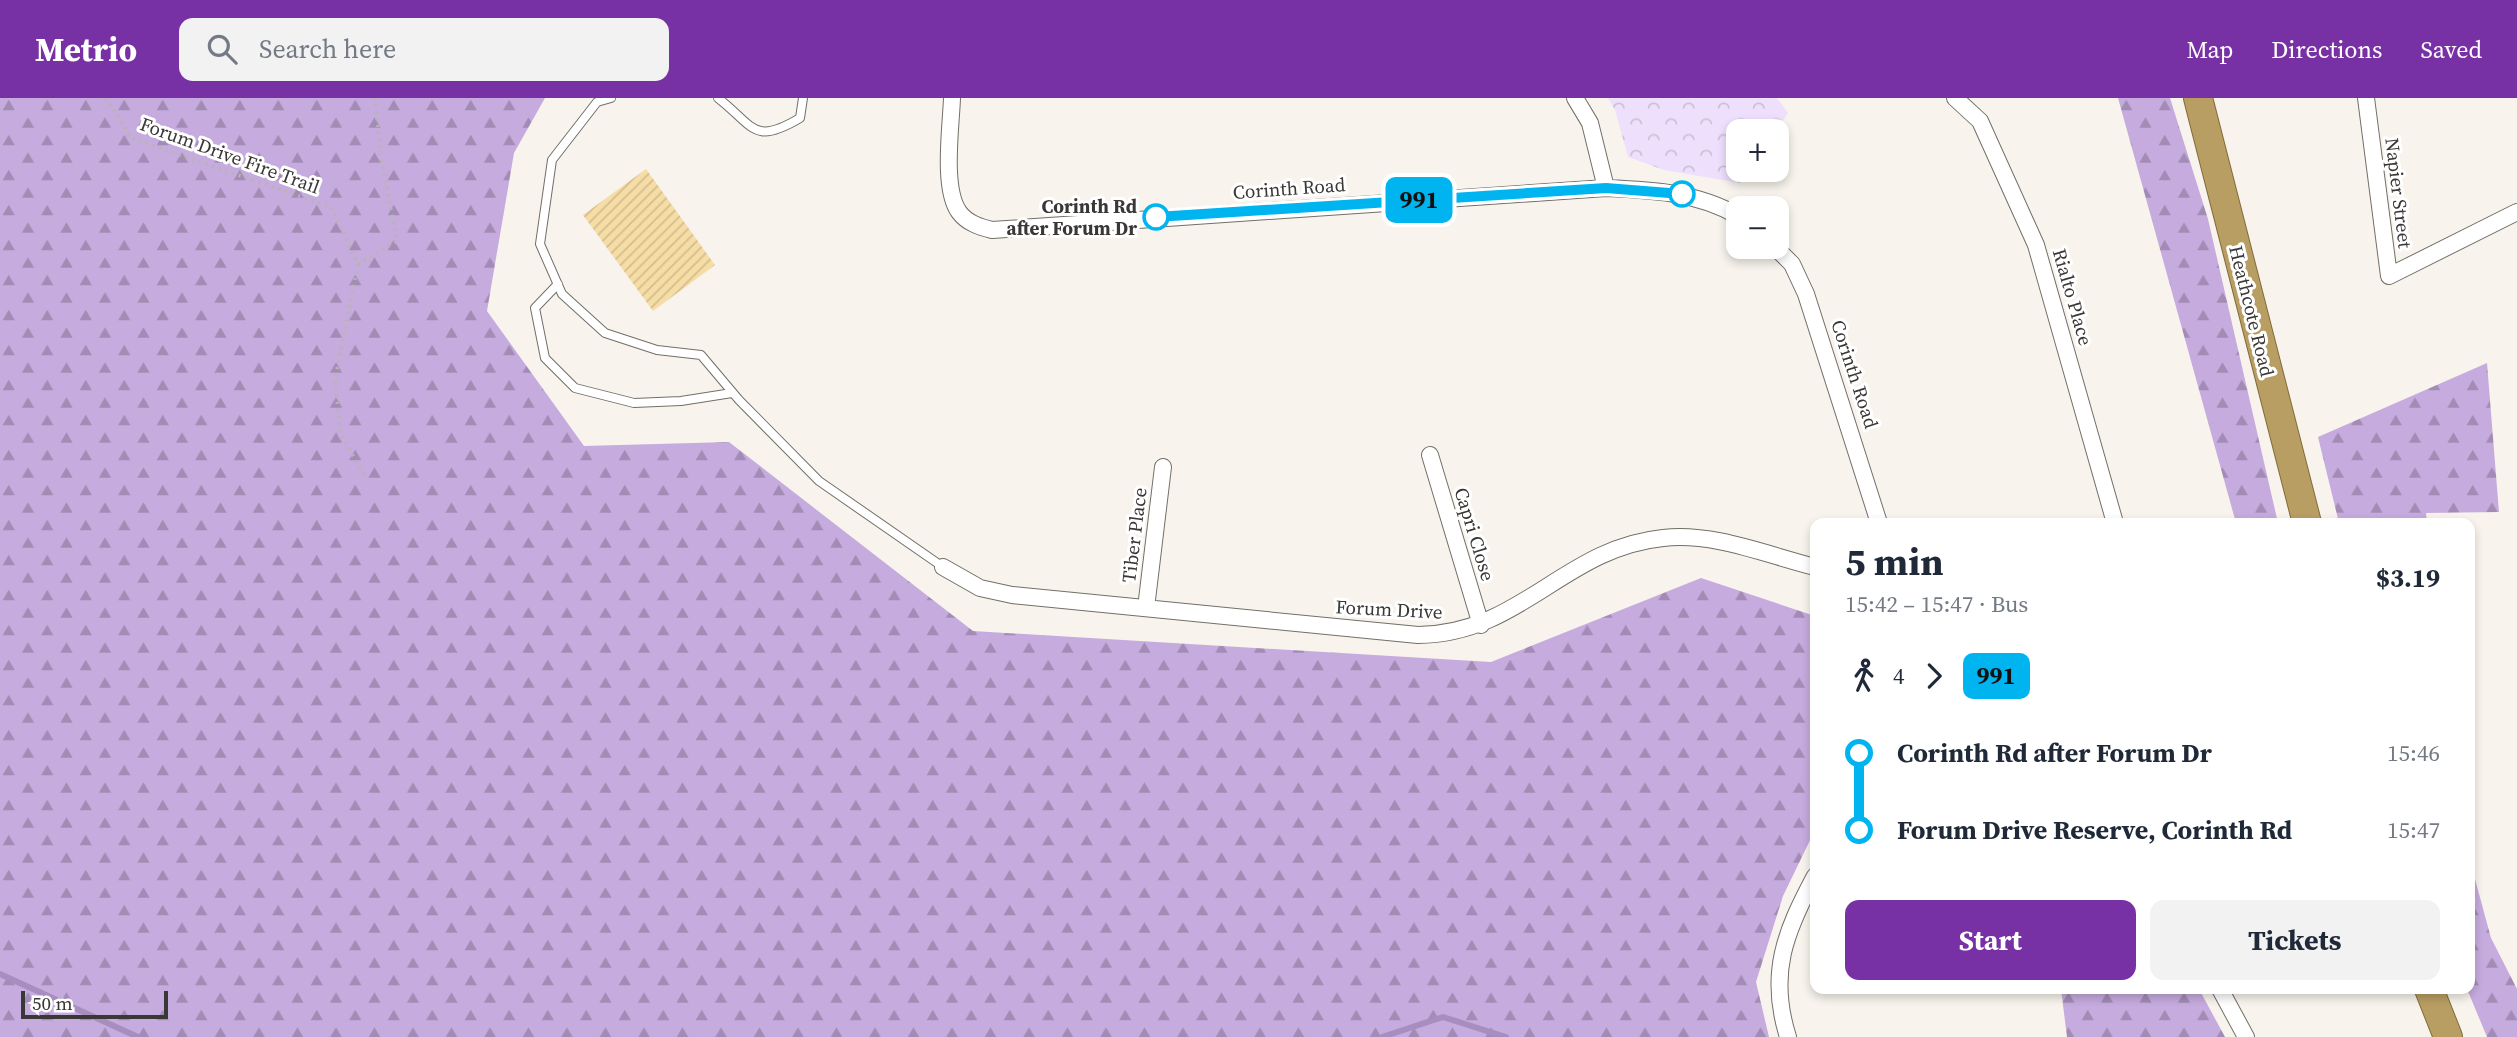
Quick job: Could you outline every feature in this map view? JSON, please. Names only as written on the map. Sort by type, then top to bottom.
[{"type":"highway","name":"Heathcote Road","points":[[2198,98],[2306,518]]},
{"type":"highway","points":[[2431,994],[2448,1037]]},
{"type":"street","name":"Corinth Road","points":[[952,98],[950,184],[953,201],[960,214],[974,225],[992,230],[1606,188],[1685,195],[1726,209]]},
{"type":"street","points":[[1575,98],[1590,123],[1606,188]]},
{"type":"street","name":"Rialto Place","points":[[1955,98],[1980,121],[2036,245],[2114,518]]},
{"type":"street","name":"Napier Street","points":[[2366,98],[2389,275],[2517,212]]},
{"type":"street","name":"Corinth Road","points":[[1786,259],[1806,293],[1877,518]]},
{"type":"street","name":"Capri Close","points":[[1430,455],[1481,625]]},
{"type":"street","name":"Tiber Place","points":[[1146,608],[1163,467]]},
{"type":"street","name":"Forum Drive","points":[[943,567],[971,584],[995,593],[1418,635],[1451,633],[1481,625],[1504,615],[1603,552],[1633,542],[1692,538],[1810,566]]},
{"type":"street","points":[[1787,1037],[1777,987],[1779,962],[1795,914],[1810,886]]},
{"type":"street","points":[[2223,994],[2246,1037]]},
{"type":"lane","points":[[611,98],[597,102],[552,160],[540,244],[562,294],[605,333],[657,350],[701,355],[732,393],[819,481],[943,567]]},
{"type":"lane","points":[[718,98],[752,129],[776,132],[800,118],[803,98]]},
{"type":"lane","points":[[558,284],[535,308],[545,358],[575,388],[634,403],[681,401],[732,393]]},
{"type":"path","name":"Forum Drive Fire Trail","points":[[106,98],[131,138],[331,207],[358,264]]},
{"type":"path","points":[[364,475],[340,432],[335,379],[358,264],[397,241],[380,158],[375,98]]},
{"type":"green space","points":[[0,98],[545,98],[514,153],[487,311],[584,446],[729,442],[973,631],[1491,662],[1701,578],[1810,614],[1810,840],[1783,896],[1756,982],[1769,1037],[0,1037]]},
{"type":"green space","points":[[1608,98],[1777,98],[1788,113],[1784,119],[1726,119],[1726,181],[1664,170],[1628,157],[1615,110]]},
{"type":"green space","points":[[2118,98],[2170,98],[2208,219],[2277,518],[2235,518]]},
{"type":"green space","points":[[2487,363],[2499,512],[2426,513],[2426,518],[2338,518],[2318,437]]},
{"type":"green space","points":[[2475,879],[2491,938],[2517,989],[2517,1037],[2487,1037],[2469,994],[2475,994]]},
{"type":"green space","points":[[2062,994],[2202,994],[2225,1037],[2067,1037]]},
{"type":"building","points":[[646,169],[715,265],[653,311],[583,215]]},
{"type":"waterway","points":[[0,974],[138,1037]]},
{"type":"waterway","points":[[1382,1037],[1443,1017],[1506,1037]]},
{"type":"bus line","name":"991","points":[[1156,217],[1606,188],[1682,194]]},
{"type":"place","name":"Corinth Rd after Forum Dr","points":[[1156,217]]}]
